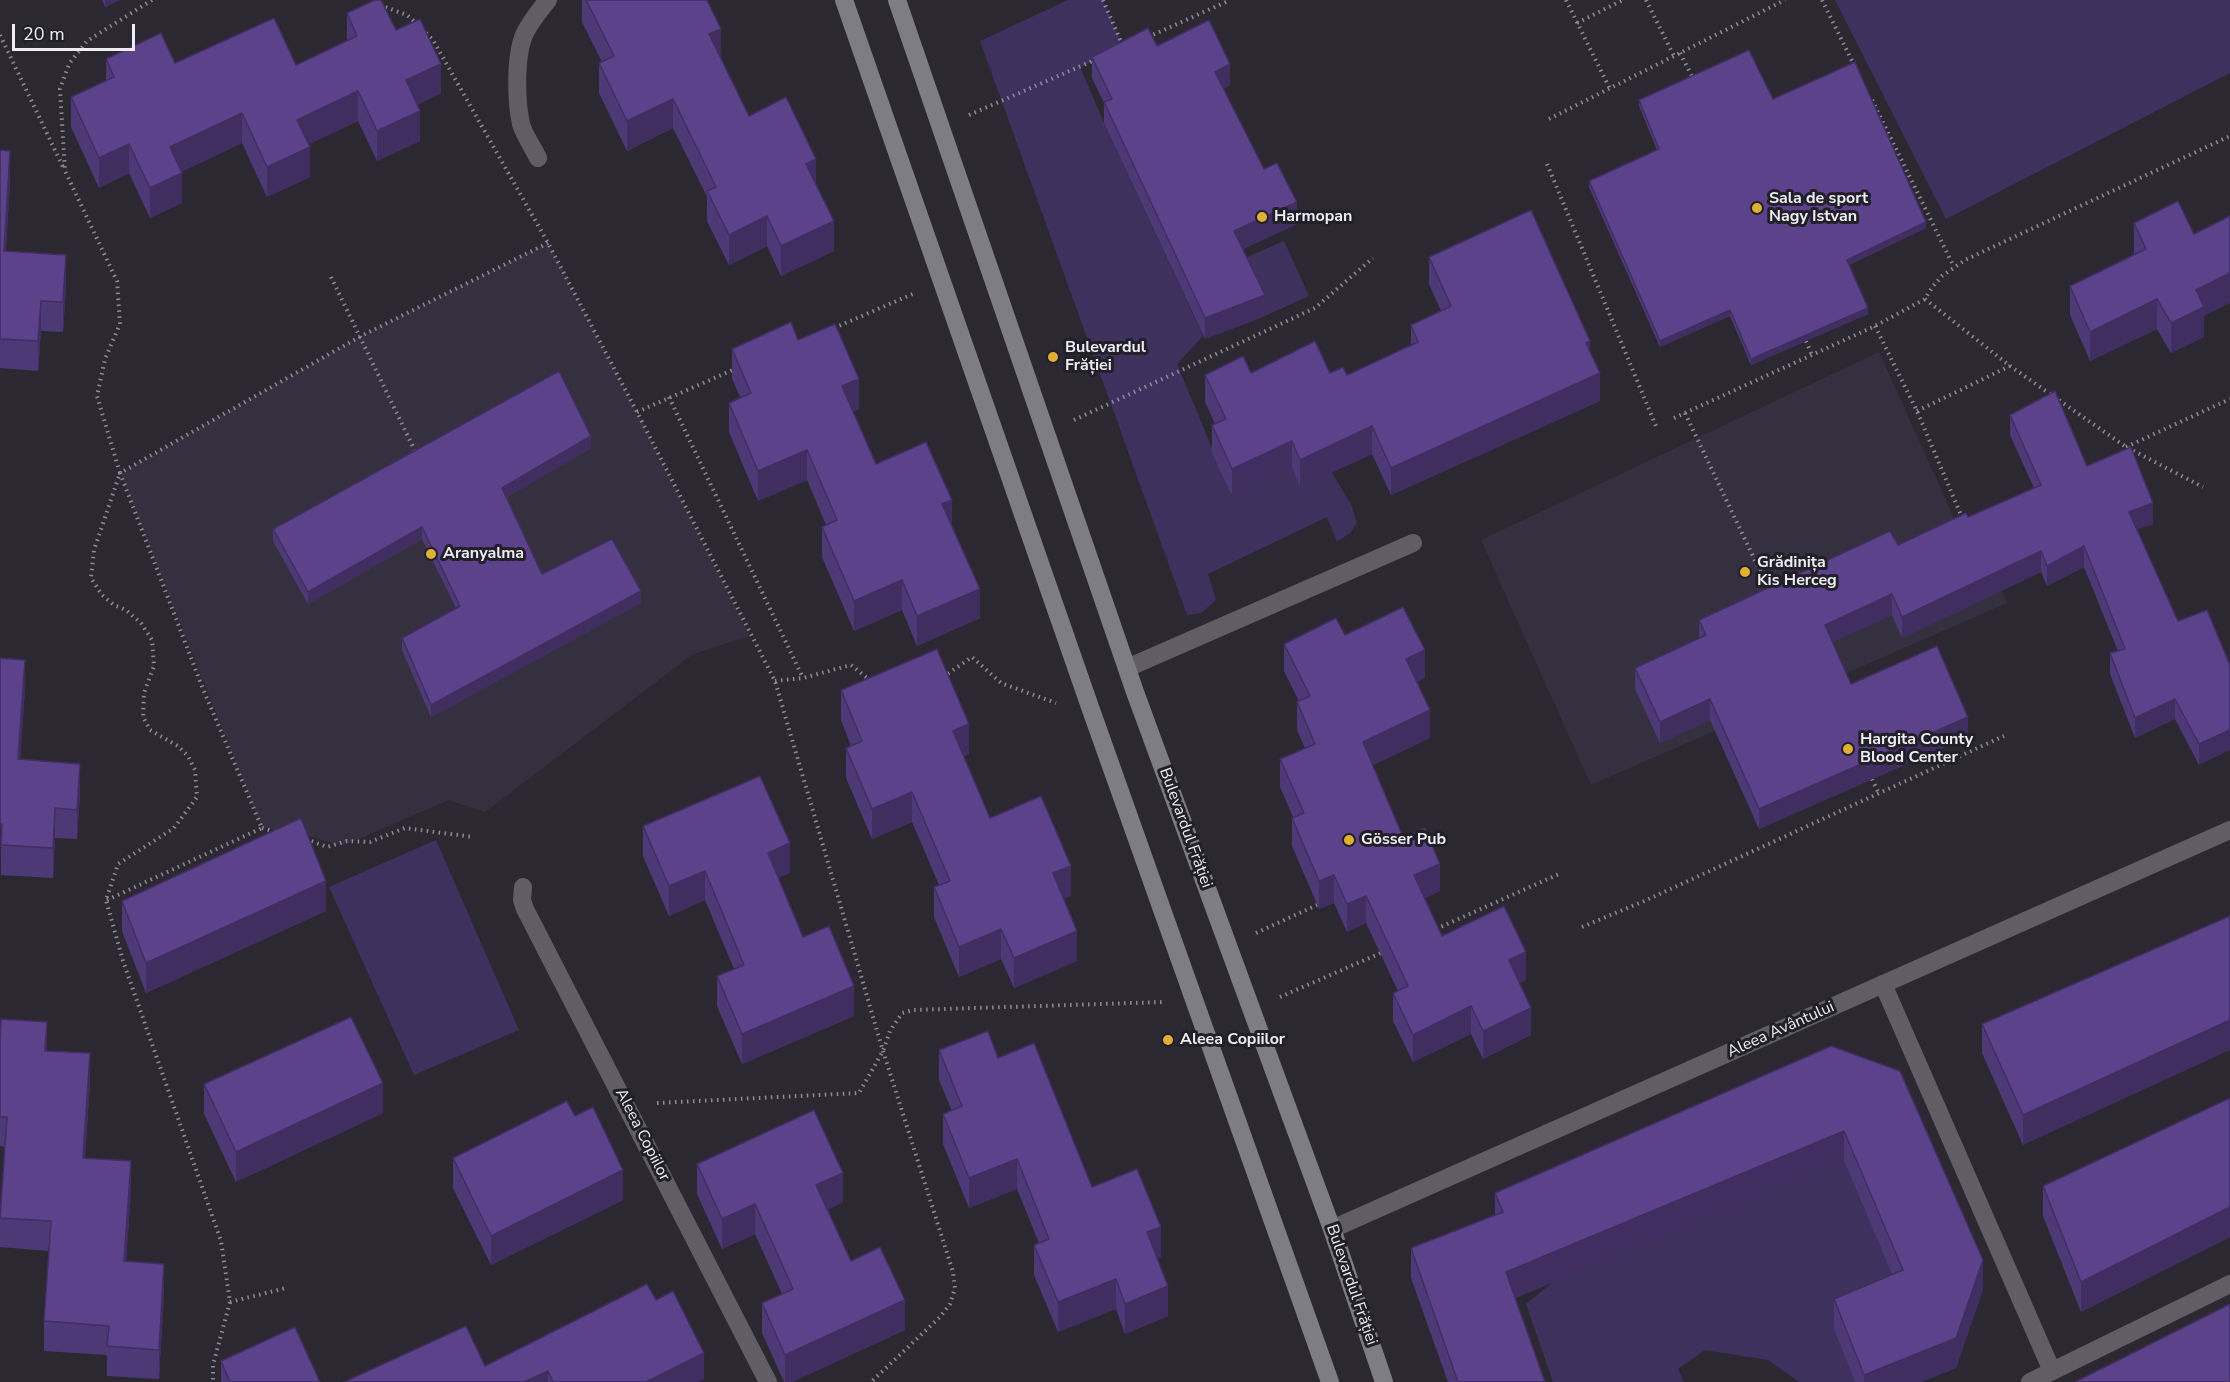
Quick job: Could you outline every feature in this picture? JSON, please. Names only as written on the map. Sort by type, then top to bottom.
[{"type":"main road","points":[[844,0],[1330,1382]]},
{"type":"main road","name":"Bulevardul Frăției","points":[[897,0],[1127,668],[1332,1229],[1384,1382]]},
{"type":"street","points":[[538,158],[522,125],[518,92],[519,60],[524,37],[534,17],[548,0]]},
{"type":"street","points":[[1127,668],[1413,543]]},
{"type":"street","name":"Aleea Avântului","points":[[1332,1229],[2230,830]]},
{"type":"street","name":"Aleea Copiilor","points":[[523,887],[522,900],[525,909],[768,1382]]},
{"type":"street","points":[[1883,984],[2052,1371]]},
{"type":"street","points":[[2030,1382],[2230,1284]]},
{"type":"path","points":[[65,171],[60,89],[69,64],[87,41],[152,0]]},
{"type":"path","points":[[1103,0],[1124,48]]},
{"type":"path","points":[[1566,0],[1610,89]]},
{"type":"path","points":[[1577,23],[1623,0]]},
{"type":"path","points":[[1646,0],[1674,56]]},
{"type":"path","points":[[1549,119],[1785,0]]},
{"type":"path","points":[[1822,0],[1859,74]]},
{"type":"path","points":[[1144,38],[1226,2]]},
{"type":"path","points":[[376,4],[407,15],[433,40],[548,243],[774,681],[883,1052],[953,1272],[955,1288],[950,1304],[940,1317],[871,1382]]},
{"type":"path","points":[[0,35],[117,281],[120,324],[105,359],[97,396],[120,473],[203,689],[262,828]]},
{"type":"path","points":[[1680,53],[1694,81]]},
{"type":"path","points":[[941,128],[1102,57]]},
{"type":"path","points":[[1869,95],[1954,267]]},
{"type":"path","points":[[1674,418],[1875,326],[1925,299],[1933,286],[1965,260],[2230,136]]},
{"type":"path","points":[[1547,164],[1656,426]]},
{"type":"path","points":[[213,1382],[213,1365],[230,1302],[221,1241],[123,961],[106,900],[118,864],[174,828],[197,797],[195,770],[188,756],[178,746],[150,730],[143,717],[144,693],[154,666],[152,640],[141,623],[126,610],[114,605],[102,595],[91,578],[94,550],[120,473],[361,336],[548,243]]},
{"type":"path","points":[[1047,433],[1315,308],[1373,258]]},
{"type":"path","points":[[331,277],[419,460]]},
{"type":"path","points":[[833,328],[943,282]]},
{"type":"path","points":[[1925,299],[2010,366],[2126,447],[2203,487]]},
{"type":"path","points":[[1875,326],[1917,411],[1960,515]]},
{"type":"path","points":[[1806,341],[1812,355]]},
{"type":"path","points":[[637,412],[746,365]]},
{"type":"path","points":[[1917,411],[2010,366]]},
{"type":"path","points":[[669,397],[802,678]]},
{"type":"path","points":[[2126,447],[2230,399]]},
{"type":"path","points":[[1685,413],[1770,594]]},
{"type":"path","points":[[941,680],[972,657],[1001,683],[1055,704],[1086,692]]},
{"type":"path","points":[[774,681],[802,678],[851,665],[875,684]]},
{"type":"path","points":[[1582,927],[1642,902],[2004,736]]},
{"type":"path","points":[[1872,779],[1879,794]]},
{"type":"path","points":[[106,900],[262,828],[284,834]]},
{"type":"path","points":[[300,837],[327,846],[347,841],[370,842],[405,828],[473,837]]},
{"type":"path","points":[[1432,930],[1559,874]]},
{"type":"path","points":[[1228,945],[1317,905]]},
{"type":"path","points":[[1252,1010],[1390,949]]},
{"type":"path","points":[[626,1104],[859,1093],[883,1052],[890,1031],[902,1013],[913,1010],[1195,1001]]},
{"type":"path","points":[[230,1302],[286,1288]]},
{"type":"shaded area","points":[[1068,0],[1103,0],[1124,48],[1080,67],[1203,336],[1177,364],[1232,496],[1292,468],[1332,473],[1351,504],[1357,523],[1350,533],[1337,542],[1327,517],[1208,574],[1216,600],[1201,613],[1187,615],[980,41]]},
{"type":"shaded area","points":[[1835,0],[2230,0],[2230,73],[1946,219]]},
{"type":"shaded area","points":[[1284,241],[1309,296],[1265,316],[1238,261]]},
{"type":"shaded area","name":"Aranyalma","points":[[548,243],[637,412],[750,636],[693,654],[485,812],[449,800],[342,846],[303,834],[262,828],[120,473],[361,336]]},
{"type":"shaded area","name":"Grădinița Kis Herceg","points":[[1879,352],[1958,527],[1973,522],[2007,603],[1591,785],[1481,540]]},
{"type":"shaded area","points":[[436,840],[519,1030],[414,1075],[329,887]]},
{"type":"shaded area","points":[[1844,1161],[1903,1299],[1836,1333],[1855,1382],[1799,1382],[1768,1360],[1705,1350],[1678,1369],[1684,1382],[1553,1382],[1526,1304],[1553,1282]]},
{"type":"building","points":[[375,0],[381,0],[396,30],[420,19],[441,64],[406,80],[420,111],[377,131],[358,91],[297,120],[310,147],[267,167],[242,113],[170,147],[182,173],[150,188],[129,144],[99,158],[71,97],[114,77],[106,59],[161,33],[175,63],[274,18],[296,65],[357,36],[347,13]]},
{"type":"building","points":[[586,0],[707,0],[721,29],[709,34],[749,116],[786,97],[816,159],[806,164],[834,221],[781,246],[767,216],[729,235],[707,191],[716,187],[673,99],[627,121],[599,63],[614,56]]},
{"type":"building","points":[[1209,20],[1230,64],[1215,72],[1264,169],[1277,163],[1297,202],[1234,231],[1265,295],[1205,318],[1104,102],[1112,99],[1092,57],[1148,28],[1157,46]]},
{"type":"building","name":"Sala de sport Nagy Istvan","points":[[1749,50],[1773,99],[1855,62],[1926,222],[1847,260],[1868,308],[1751,359],[1730,310],[1660,341],[1589,181],[1659,149],[1639,100]]},
{"type":"building","points":[[0,150],[10,151],[4,251],[66,255],[63,302],[41,301],[38,341],[0,339]]},
{"type":"building","points":[[2178,201],[2194,234],[2230,216],[2230,273],[2196,290],[2204,307],[2171,323],[2157,299],[2090,332],[2070,286],[2146,249],[2134,223]]},
{"type":"building","points":[[1531,210],[1590,341],[1586,343],[1600,373],[1391,468],[1372,426],[1300,460],[1292,441],[1232,469],[1212,425],[1226,419],[1205,375],[1243,356],[1251,373],[1315,341],[1330,373],[1343,367],[1347,375],[1418,342],[1411,325],[1451,306],[1429,257]]},
{"type":"building","points":[[791,322],[798,340],[835,324],[859,379],[842,386],[876,464],[926,442],[952,500],[942,504],[980,589],[917,616],[902,580],[854,601],[822,527],[837,520],[807,450],[758,471],[729,403],[751,393],[732,349]]},
{"type":"building","points":[[559,371],[591,436],[502,488],[542,574],[612,539],[641,591],[431,705],[402,638],[460,606],[422,527],[308,592],[273,529]]},
{"type":"building","points":[[2055,391],[2087,466],[2131,447],[2153,503],[2129,512],[2178,621],[2207,610],[2230,665],[2230,730],[2199,744],[2175,699],[2135,718],[2110,653],[2125,649],[2084,546],[2047,566],[2041,551],[1902,617],[1892,594],[1825,625],[1851,684],[1937,646],[1968,717],[1759,809],[1710,699],[1660,722],[1635,668],[1706,635],[1699,620],[1890,531],[1898,545],[1966,513],[1968,517],[2041,485],[2010,415]]},
{"type":"building","points":[[1403,607],[1425,650],[1406,659],[1430,710],[1363,742],[1403,837],[1425,828],[1440,864],[1414,875],[1442,936],[1504,906],[1526,952],[1509,960],[1531,1008],[1483,1031],[1471,1006],[1413,1035],[1393,993],[1408,986],[1366,896],[1347,904],[1334,875],[1319,881],[1292,818],[1304,813],[1280,759],[1315,744],[1297,702],[1310,696],[1284,644],[1336,618],[1345,635]]},
{"type":"building","points":[[937,649],[969,724],[953,731],[990,818],[1041,796],[1071,866],[1053,873],[1077,931],[1014,958],[1001,929],[959,947],[934,887],[950,881],[912,792],[872,809],[846,748],[862,741],[841,690]]},
{"type":"building","points":[[0,658],[25,660],[18,759],[80,764],[77,810],[55,808],[53,848],[1,845]]},
{"type":"building","points":[[760,776],[790,843],[768,853],[803,937],[829,926],[854,986],[742,1034],[717,976],[744,965],[705,871],[669,886],[643,826]]},
{"type":"building","points":[[301,818],[326,881],[146,963],[122,901]]},
{"type":"building","points":[[2230,916],[2230,1020],[2023,1115],[1982,1024]]},
{"type":"building","points":[[351,1017],[383,1083],[236,1152],[204,1084]]},
{"type":"building","points":[[1,1019],[47,1022],[45,1051],[90,1053],[83,1158],[131,1161],[124,1261],[164,1264],[159,1350],[107,1346],[109,1326],[44,1321],[51,1221],[0,1218],[7,1117],[0,1117]]},
{"type":"building","points":[[988,1031],[998,1058],[1034,1043],[1092,1187],[1137,1169],[1161,1227],[1147,1232],[1168,1286],[1125,1304],[1116,1279],[1058,1302],[1034,1245],[1049,1239],[1017,1159],[969,1178],[943,1114],[962,1106],[939,1050]]},
{"type":"building","points":[[1831,1046],[1900,1071],[1983,1260],[1956,1338],[1864,1375],[1834,1299],[1903,1270],[1844,1131],[1506,1272],[1545,1382],[1458,1382],[1411,1248],[1503,1212],[1495,1193]]},
{"type":"building","points":[[2230,1098],[2230,1207],[2081,1282],[2043,1186]]},
{"type":"building","points":[[567,1101],[575,1116],[593,1107],[623,1170],[491,1236],[453,1158]]},
{"type":"building","points":[[814,1110],[843,1173],[816,1185],[851,1261],[880,1247],[905,1300],[785,1355],[762,1303],[793,1289],[755,1204],[722,1219],[697,1164]]},
{"type":"building","points":[[647,1284],[656,1300],[673,1291],[704,1353],[646,1382],[553,1382],[548,1371],[524,1382],[344,1382],[466,1326],[485,1366]]},
{"type":"building","points":[[2230,1304],[2230,1382],[2075,1382]]},
{"type":"building","points":[[295,1327],[320,1382],[230,1382],[221,1361]]},
{"type":"place","name":"Sala de sport Nagy Istvan","points":[[1757,208]]},
{"type":"place","name":"Harmopan","points":[[1262,217]]},
{"type":"place","name":"Bulevardul Frăției","points":[[1053,357]]},
{"type":"place","name":"Aranyalma","points":[[431,554]]},
{"type":"place","name":"Grădinița Kis Herceg","points":[[1745,572]]},
{"type":"place","name":"Hargita County Blood Center","points":[[1848,749]]},
{"type":"place","name":"Gösser Pub","points":[[1349,840]]},
{"type":"place","name":"Aleea Copiilor","points":[[1168,1040]]}]
